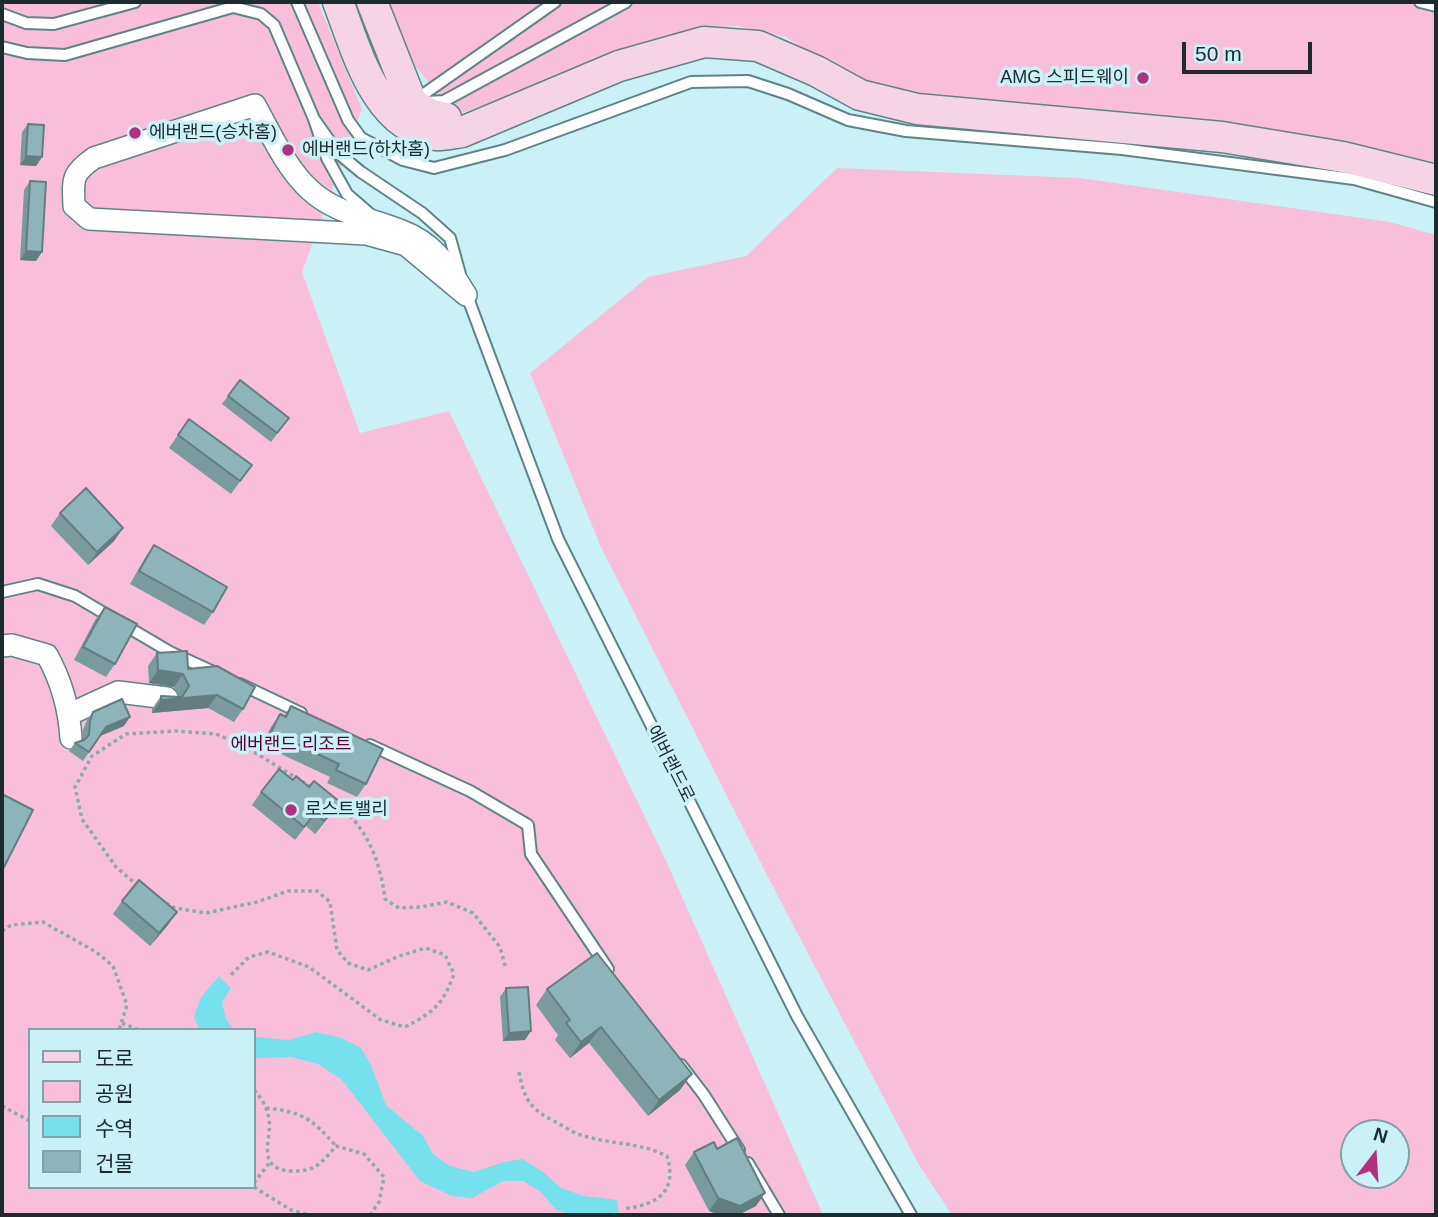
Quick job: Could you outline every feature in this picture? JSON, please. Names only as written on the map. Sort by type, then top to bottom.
[{"type":"street","points":[[338,2],[366,75],[382,103],[408,125],[435,135],[462,132],[619,66],[704,42],[758,46],[816,71],[860,95],[917,109],[1222,136],[1343,157],[1436,180]]},
{"type":"street","points":[[372,2],[412,103],[429,114],[484,121]]},
{"type":"street","points":[[255,105],[285,159],[311,191],[348,213],[414,236],[443,259],[466,295],[406,245],[366,234],[89,219],[74,206],[73,185],[78,169],[94,158],[255,105]]},
{"type":"street","points":[[2,646],[12,645],[47,655],[59,678],[69,714],[71,738]]},
{"type":"street","points":[[69,714],[118,692],[167,698]]},
{"type":"lane","points":[[2,14],[26,23],[54,24],[135,2]]},
{"type":"lane","points":[[297,2],[348,120],[361,138],[403,160],[434,168],[505,150],[691,82],[748,81],[788,94],[848,120],[883,127],[1122,149],[1354,179],[1436,202]]},
{"type":"lane","points":[[412,103],[555,2]]},
{"type":"lane","points":[[412,103],[444,101],[626,2]]},
{"type":"lane","points":[[1420,2],[1436,6]]},
{"type":"lane","points":[[2,47],[65,55],[233,6],[261,14],[274,25],[314,119],[327,158],[347,194],[406,245]]},
{"type":"lane","name":"에버랜드로","points":[[314,119],[338,153],[422,213],[450,238],[466,295],[558,539],[797,1016],[911,1215]]},
{"type":"lane","points":[[2,592],[38,583],[75,596],[170,652],[317,720]]},
{"type":"lane","points":[[364,742],[470,791],[528,825],[531,854],[618,984]]},
{"type":"lane","points":[[672,1055],[704,1095],[779,1215]]},
{"type":"path","points":[[144,891],[116,867],[82,819],[75,787],[92,756],[126,734],[176,731],[216,734],[244,746],[314,789]]},
{"type":"path","points":[[325,796],[346,811],[366,837],[381,870],[385,899],[399,908],[421,908],[447,902],[473,913],[500,947],[506,969]]},
{"type":"path","points":[[165,902],[175,908],[206,914],[288,891],[317,891],[330,902],[337,950],[348,963],[368,970],[398,956],[426,948],[445,955],[454,974],[445,999],[423,1018],[405,1027],[381,1020],[309,967],[268,952],[248,957],[229,977]]},
{"type":"path","points":[[2,931],[11,925],[43,922],[96,952],[113,967],[127,1005],[120,1028]]},
{"type":"path","points":[[121,1023],[134,1028]]},
{"type":"path","points":[[519,1072],[522,1090],[533,1110],[578,1134],[649,1147],[667,1156],[671,1171],[666,1191],[653,1202],[623,1209]]},
{"type":"path","points":[[256,1092],[263,1100],[270,1121],[266,1147],[270,1162],[281,1170],[307,1172],[322,1162],[336,1146]]},
{"type":"path","points":[[2,1106],[28,1120]]},
{"type":"path","points":[[266,1108],[288,1110],[316,1123],[336,1146],[364,1154],[384,1177],[379,1202],[370,1215]]},
{"type":"path","points":[[256,1182],[270,1162]]},
{"type":"path","points":[[256,1186],[291,1210],[309,1215]]},
{"type":"green space","name":"에버랜드 리조트","points":[[2,2],[318,2],[362,109],[302,272],[360,433],[449,411],[668,865],[823,1215],[2,1215]]},
{"type":"green space","name":"AMG 스피드웨이","points":[[388,2],[1436,2],[1436,168],[869,89],[786,37],[738,26],[696,28],[577,69],[457,115],[415,66]]},
{"type":"green space","points":[[837,168],[1080,178],[1390,222],[1436,235],[1436,1215],[952,1215],[919,1165],[768,877],[600,545],[530,373],[648,277],[746,256]]},
{"type":"water","points":[[219,976],[231,988],[222,1002],[226,1019],[233,1028],[199,1028],[194,1017],[201,997]]},
{"type":"water","points":[[316,1032],[342,1038],[361,1048],[371,1065],[386,1105],[423,1136],[433,1154],[450,1166],[474,1172],[522,1159],[542,1171],[561,1188],[584,1196],[617,1200],[619,1215],[575,1215],[556,1210],[541,1192],[523,1181],[503,1181],[472,1198],[452,1196],[420,1181],[342,1080],[318,1064],[291,1057],[256,1058],[256,1037],[289,1040]]},
{"type":"building","points":[[28,124],[44,125],[42,157],[26,156]]},
{"type":"building","points":[[30,181],[46,182],[42,252],[26,251]]},
{"type":"building","points":[[240,380],[289,418],[277,433],[228,396]]},
{"type":"building","points":[[189,419],[252,465],[240,481],[178,435]]},
{"type":"building","points":[[86,488],[123,528],[97,552],[60,513]]},
{"type":"building","points":[[154,545],[227,587],[213,612],[139,571]]},
{"type":"building","points":[[105,607],[137,624],[115,664],[83,647]]},
{"type":"building","points":[[187,651],[188,669],[217,666],[255,687],[243,709],[217,695],[161,700],[161,696],[182,697],[189,686],[183,674],[158,670],[157,653]]},
{"type":"building","points":[[122,699],[130,717],[106,727],[89,752],[75,743],[89,735],[93,712]]},
{"type":"building","points":[[291,706],[383,749],[366,784],[336,770],[339,764],[271,732],[280,714],[286,717]]},
{"type":"building","points":[[279,769],[293,780],[296,776],[309,787],[314,781],[340,802],[324,821],[315,813],[304,827],[261,792]]},
{"type":"building","points":[[2,794],[33,810],[2,871]]},
{"type":"building","points":[[139,880],[177,912],[159,933],[122,901]]},
{"type":"building","points":[[597,953],[692,1074],[659,1100],[601,1027],[581,1042],[566,1023],[570,1020],[547,989]]},
{"type":"building","points":[[528,987],[531,1031],[509,1033],[506,988]]},
{"type":"building","points":[[737,1138],[765,1193],[740,1206],[718,1198],[694,1152],[714,1142],[717,1149]]},
{"type":"place","name":"AMG 스피드웨이","points":[[1143,78]]},
{"type":"place","name":"에버랜드(승차홈)","points":[[135,133]]},
{"type":"place","name":"에버랜드(하차홈)","points":[[288,150]]},
{"type":"place","name":"로스트밸리","points":[[291,810]]}]
